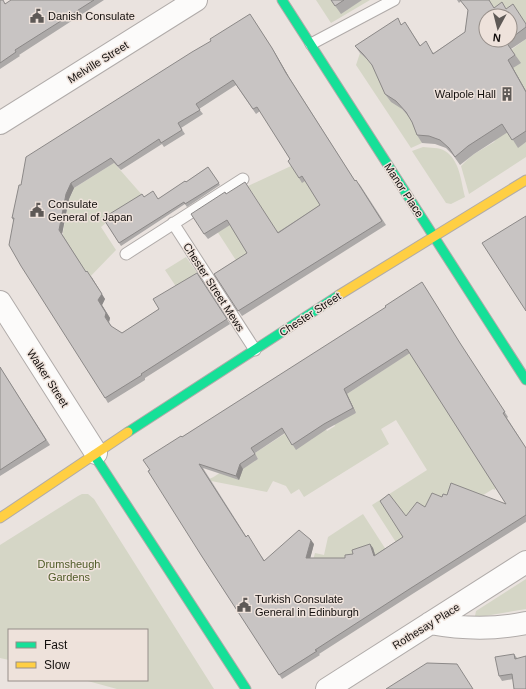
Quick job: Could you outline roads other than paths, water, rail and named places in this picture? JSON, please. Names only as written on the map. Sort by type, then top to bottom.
[{"type":"street","name":"Melville Street","points":[[0,123],[196,0]]},
{"type":"street","name":"Manor Place","points":[[282,0],[526,380]]},
{"type":"street","name":"Chester Street","points":[[95,454],[336,297],[526,180]]},
{"type":"street","name":"Walker Street","points":[[0,302],[95,454]]},
{"type":"street","points":[[0,518],[95,454],[246,689]]},
{"type":"street","name":"Rothesay Place","points":[[327,689],[526,562]]},
{"type":"street","points":[[430,623],[479,629],[505,627],[526,623]]},
{"type":"lane","points":[[311,44],[394,0]]},
{"type":"lane","points":[[126,254],[243,179]]},
{"type":"lane","name":"Chester Street Mews","points":[[173,224],[254,350]]},
{"type":"place","name":"Danish Consulate","points":[[37,16]]},
{"type":"place","name":"Walpole Hall","points":[[507,94]]},
{"type":"place","name":"Consulate General of Japan","points":[[37,210]]},
{"type":"place","name":"Turkish Consulate General in Edinburgh","points":[[244,605]]},
{"type":"park label","name":"Drumsheugh Gardens","points":[[69,570]]}]
